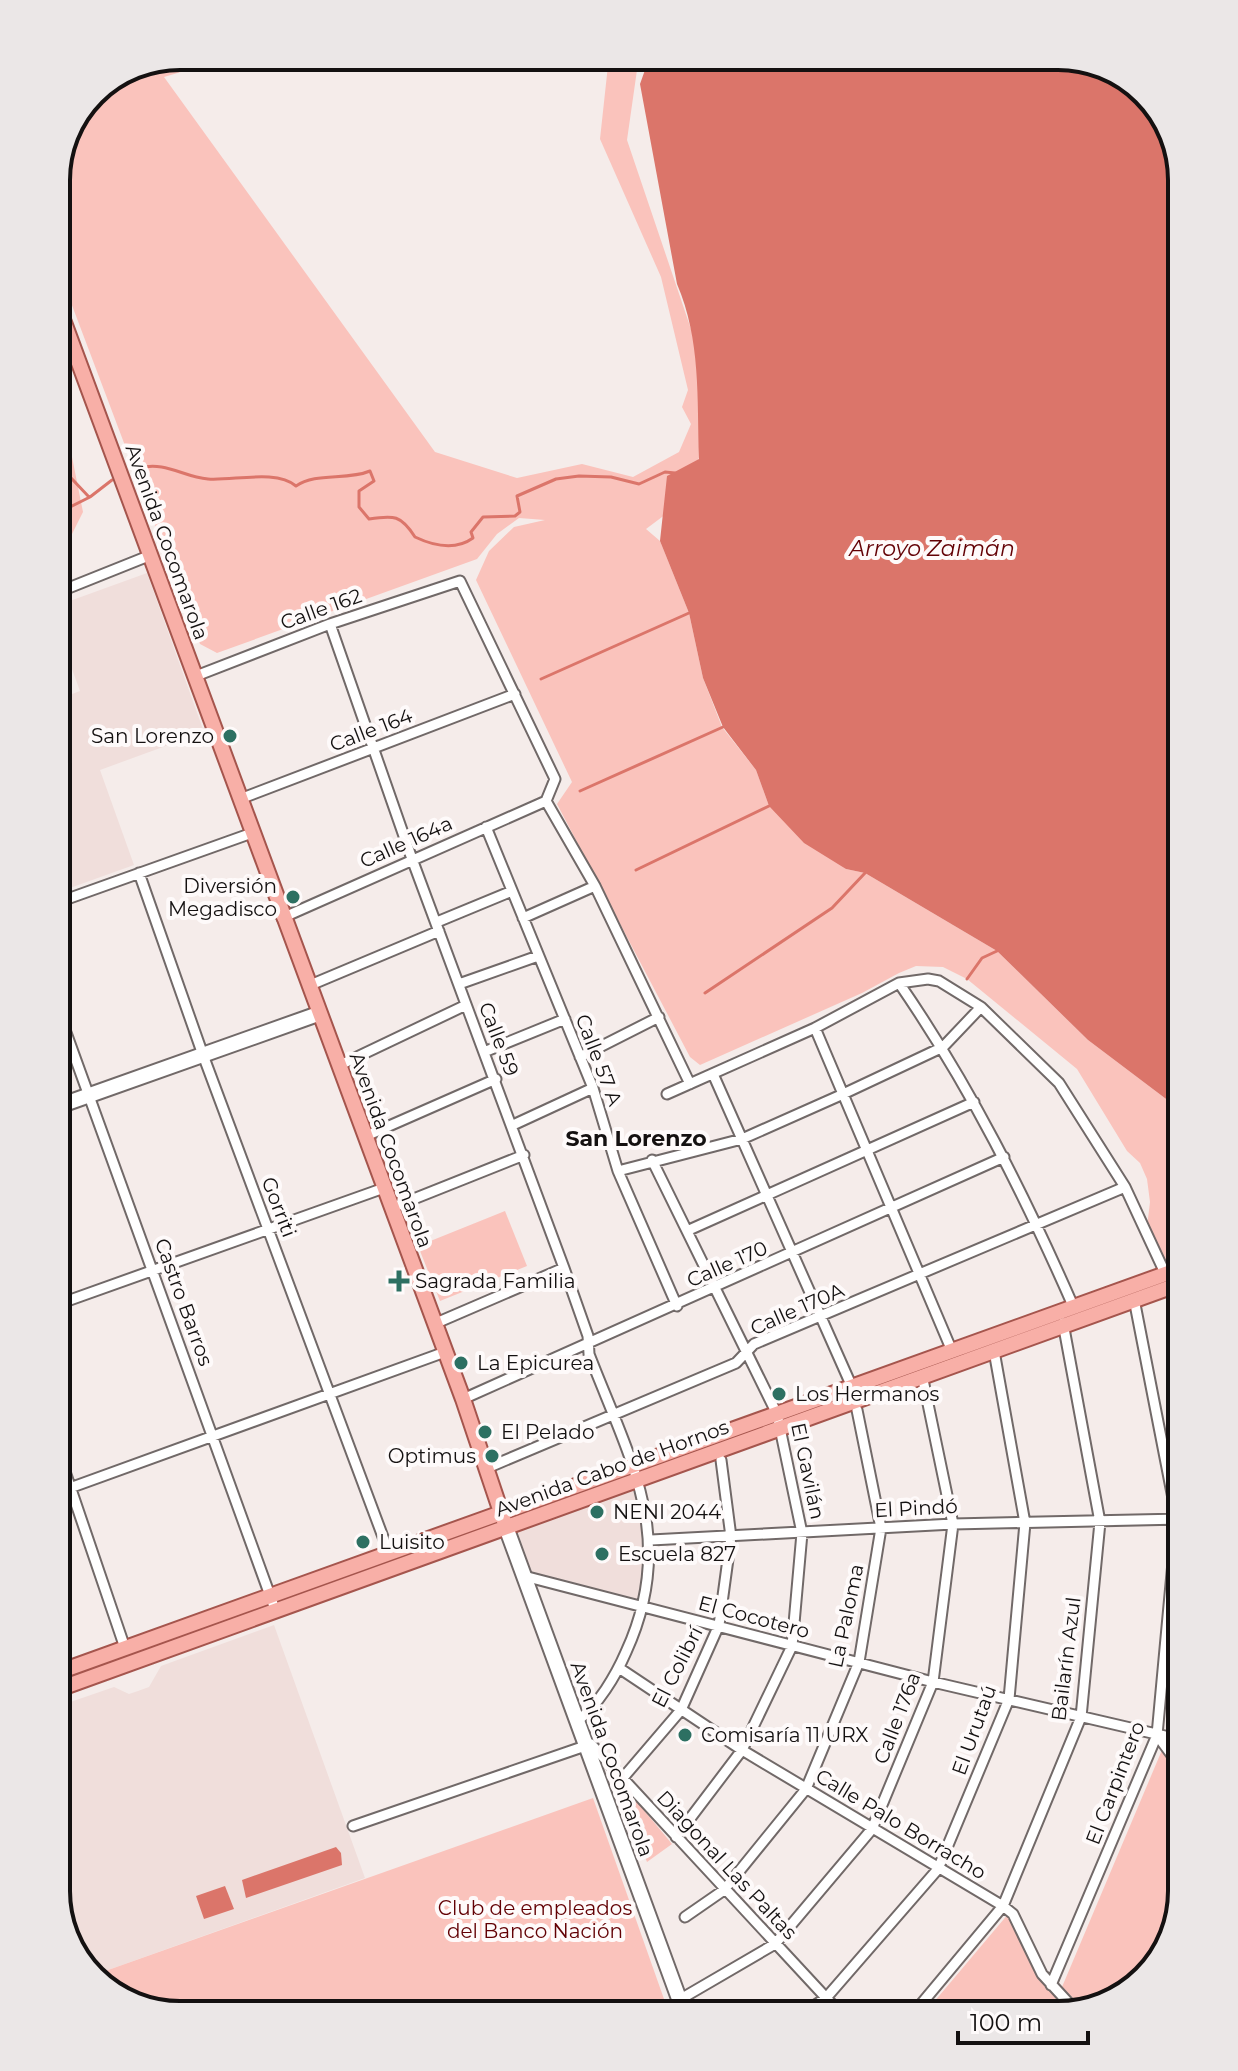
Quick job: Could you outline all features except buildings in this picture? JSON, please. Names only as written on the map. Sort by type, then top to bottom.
[{"type":"main road","name":"Avenida Cocomarola","points":[[70,338],[282,918],[463,1399],[524,1576],[679,2000]]},
{"type":"main road","points":[[70,1102],[318,1014]]},
{"type":"main road","name":"Avenida Cabo de Hornos","points":[[779,1421],[852,1387],[994,1351],[1066,1315],[1168,1272]]},
{"type":"main road","name":"Avenida Cabo de Hornos","points":[[70,1685],[276,1612],[504,1520],[922,1369],[952,1351],[1066,1315],[1168,1288]]},
{"type":"main road","name":"Avenida Cabo de Hornos","points":[[70,1668],[389,1553],[504,1520]]},
{"type":"street","points":[[70,587],[151,555]]},
{"type":"street","name":"Calle 162","points":[[196,676],[330,624],[460,581],[515,694]]},
{"type":"street","name":"Calle 59","points":[[330,624],[412,859],[524,1155],[589,1344],[589,1354],[636,1473],[651,1540],[644,1608],[619,1668],[577,1721]]},
{"type":"street","points":[[515,694],[555,779],[546,801],[595,886],[690,1084]]},
{"type":"street","name":"Calle 164","points":[[240,799],[515,694]]},
{"type":"street","name":"Calle 164a","points":[[282,918],[546,801]]},
{"type":"street","name":"Calle 57 A","points":[[486,827],[593,1088],[618,1171],[677,1306]]},
{"type":"street","points":[[70,898],[252,833]]},
{"type":"street","name":"Gorriti","points":[[139,873],[203,1055],[389,1553]]},
{"type":"street","points":[[523,918],[595,886]]},
{"type":"street","points":[[308,986],[512,891]]},
{"type":"street","points":[[459,984],[538,956]]},
{"type":"street","points":[[667,1094],[815,1028],[899,983],[939,981],[981,1007],[1059,1083],[1125,1187],[1165,1273]]},
{"type":"street","name":"Bailarín Azul","points":[[899,983],[943,1047],[1037,1224],[1066,1315],[1100,1522],[1081,1717],[1003,1906],[924,2001]]},
{"type":"street","points":[[338,1066],[466,1005]]},
{"type":"street","points":[[618,1171],[742,1139],[841,1095],[943,1047],[981,1007]]},
{"type":"street","points":[[580,1057],[659,1017]]},
{"type":"street","points":[[484,1052],[565,1019]]},
{"type":"street","points":[[815,1028],[864,1150],[952,1351]]},
{"type":"street","name":"Castro Barros","points":[[70,1044],[276,1612]]},
{"type":"street","points":[[713,1074],[852,1387]]},
{"type":"street","points":[[364,1137],[496,1079]]},
{"type":"street","points":[[513,1125],[593,1088]]},
{"type":"street","points":[[689,1230],[974,1102]]},
{"type":"street","points":[[391,1208],[524,1155]]},
{"type":"street","name":"Calle 170","points":[[463,1399],[890,1211],[1004,1157]]},
{"type":"street","name":"El Gavilán","points":[[652,1160],[689,1230],[779,1421],[802,1533],[792,1646],[742,1750],[676,1837]]},
{"type":"street","name":"Calle 170A","points":[[487,1468],[736,1363],[754,1344],[1125,1187]]},
{"type":"street","points":[[70,1300],[384,1188]]},
{"type":"street","points":[[434,1324],[564,1268]]},
{"type":"street","name":"El Carpintero","points":[[1134,1299],[1168,1462]]},
{"type":"street","name":"El Urutaú","points":[[821,2001],[938,1869],[1009,1699],[1025,1523],[994,1351]]},
{"type":"street","points":[[125,1648],[70,1488],[445,1352]]},
{"type":"street","name":"Calle 176a","points":[[679,2000],[775,1944],[872,1829],[933,1682],[953,1524],[922,1369]]},
{"type":"street","name":"La Paloma","points":[[685,1917],[724,1890],[806,1789],[859,1662],[881,1528],[857,1410]]},
{"type":"street","name":"El Colibrí","points":[[622,1779],[681,1710],[719,1625],[731,1537],[721,1460]]},
{"type":"street","name":"El Pindó","points":[[651,1540],[953,1524],[1168,1519]]},
{"type":"street","name":"El Cocotero","points":[[524,1576],[933,1682],[1168,1737]]},
{"type":"street","name":"El Carpintero","points":[[1051,1985],[1157,1735],[1168,1632]]},
{"type":"street","name":"Calle Palo Borracho","points":[[619,1668],[742,1750],[1003,1906]]},
{"type":"street","points":[[1157,1735],[1168,1750]]},
{"type":"street","points":[[353,1826],[585,1743]]},
{"type":"street","name":"Diagonal Las Paltas","points":[[585,1743],[591,1744],[829,2001]]},
{"type":"street","points":[[1003,1906],[1013,1914],[1051,1985],[1066,2000]]},
{"type":"shaded area","points":[[147,573],[204,732],[100,770],[134,865],[70,888],[70,695],[80,691],[70,664],[70,601]]},
{"type":"shaded area","points":[[639,1487],[648,1541],[644,1608],[531,1577],[517,1529]]},
{"type":"shaded area","points":[[274,1625],[365,1878],[104,1971],[81,1940],[71,1906],[70,1702],[114,1687],[129,1694],[149,1687],[161,1666]]},
{"type":"green space","points":[[188,70],[164,77],[435,452],[517,478],[582,464],[633,477],[679,452],[691,424],[682,407],[688,390],[661,277],[600,139],[607,70],[637,70],[627,140],[716,403],[686,499],[646,529],[660,541],[689,613],[703,678],[722,727],[756,770],[769,806],[846,869],[865,873],[997,951],[1088,1040],[1168,1100],[1168,1267],[1147,1227],[1150,1202],[1147,1179],[1140,1163],[1127,1151],[1077,1069],[967,979],[943,967],[916,966],[700,1065],[690,1057],[557,804],[572,782],[476,580],[489,551],[514,527],[545,520],[519,518],[497,534],[477,559],[217,653],[200,644],[70,300],[70,173],[81,131],[93,113],[107,97],[138,78],[158,72]]},
{"type":"green space","points":[[70,447],[83,512],[70,538]]},
{"type":"green space","points":[[505,1211],[527,1266],[440,1301],[418,1246]]},
{"type":"green space","points":[[1162,1750],[1168,1759],[1168,1891],[1160,1933],[1131,1974],[1107,1990],[1074,2000],[1062,1987]]},
{"type":"green space","points":[[618,1779],[672,1844],[647,1862],[614,1781]]},
{"type":"green space","name":"Club de empleados del Banco Nación","points":[[593,1798],[664,1999],[173,2001],[131,1990],[104,1971]]},
{"type":"green space","points":[[1009,1913],[1051,1992],[1060,2001],[1058,2001],[935,2001]]},
{"type":"water","name":"Arroyo Zaimán","points":[[645,70],[1065,70],[1107,81],[1141,107],[1157,131],[1166,158],[1168,180],[1168,1100],[1088,1040],[997,951],[865,873],[846,869],[804,843],[769,806],[756,770],[723,727],[703,678],[689,613],[660,541],[667,476],[699,459],[698,414],[694,348],[677,284],[640,84]]},
{"type":"water","points":[[336,1847],[341,1853],[342,1865],[246,1898],[242,1880]]},
{"type":"water","points":[[225,1886],[234,1909],[204,1919],[196,1896]]},
{"type":"waterway","points":[[139,468],[158,466],[208,479],[277,478],[296,486],[313,479],[352,476],[370,471],[374,481],[359,491],[359,507],[369,519],[396,518],[415,537],[444,546],[459,545],[473,538],[471,532],[483,517],[515,516],[520,512],[517,496],[556,479],[611,477],[639,484],[665,472],[675,473]]},
{"type":"waterway","points":[[70,477],[89,497]]},
{"type":"waterway","points":[[70,507],[90,497],[112,480]]},
{"type":"waterway","points":[[541,679],[689,613]]},
{"type":"waterway","points":[[580,791],[723,727]]},
{"type":"waterway","points":[[636,870],[769,806]]},
{"type":"waterway","points":[[705,993],[832,908],[865,873]]},
{"type":"waterway","points":[[967,979],[982,958],[997,951]]},
{"type":"place","name":"San Lorenzo","points":[[230,736]]},
{"type":"place","name":"Diversión Megadisco","points":[[293,897]]},
{"type":"place","name":"Sagrada Familia","points":[[399,1281]]},
{"type":"place","name":"La Epicurea","points":[[461,1363]]},
{"type":"place","name":"Los Hermanos","points":[[779,1394]]},
{"type":"place","name":"El Pelado","points":[[485,1432]]},
{"type":"place","name":"Optimus","points":[[492,1456]]},
{"type":"place","name":"NENI 2044","points":[[597,1512]]},
{"type":"place","name":"Luisito","points":[[363,1542]]},
{"type":"place","name":"Escuela 827","points":[[602,1554]]},
{"type":"place","name":"Comisaría 11 URX","points":[[685,1735]]},
{"type":"district","name":"San Lorenzo","points":[[636,1138]]}]
